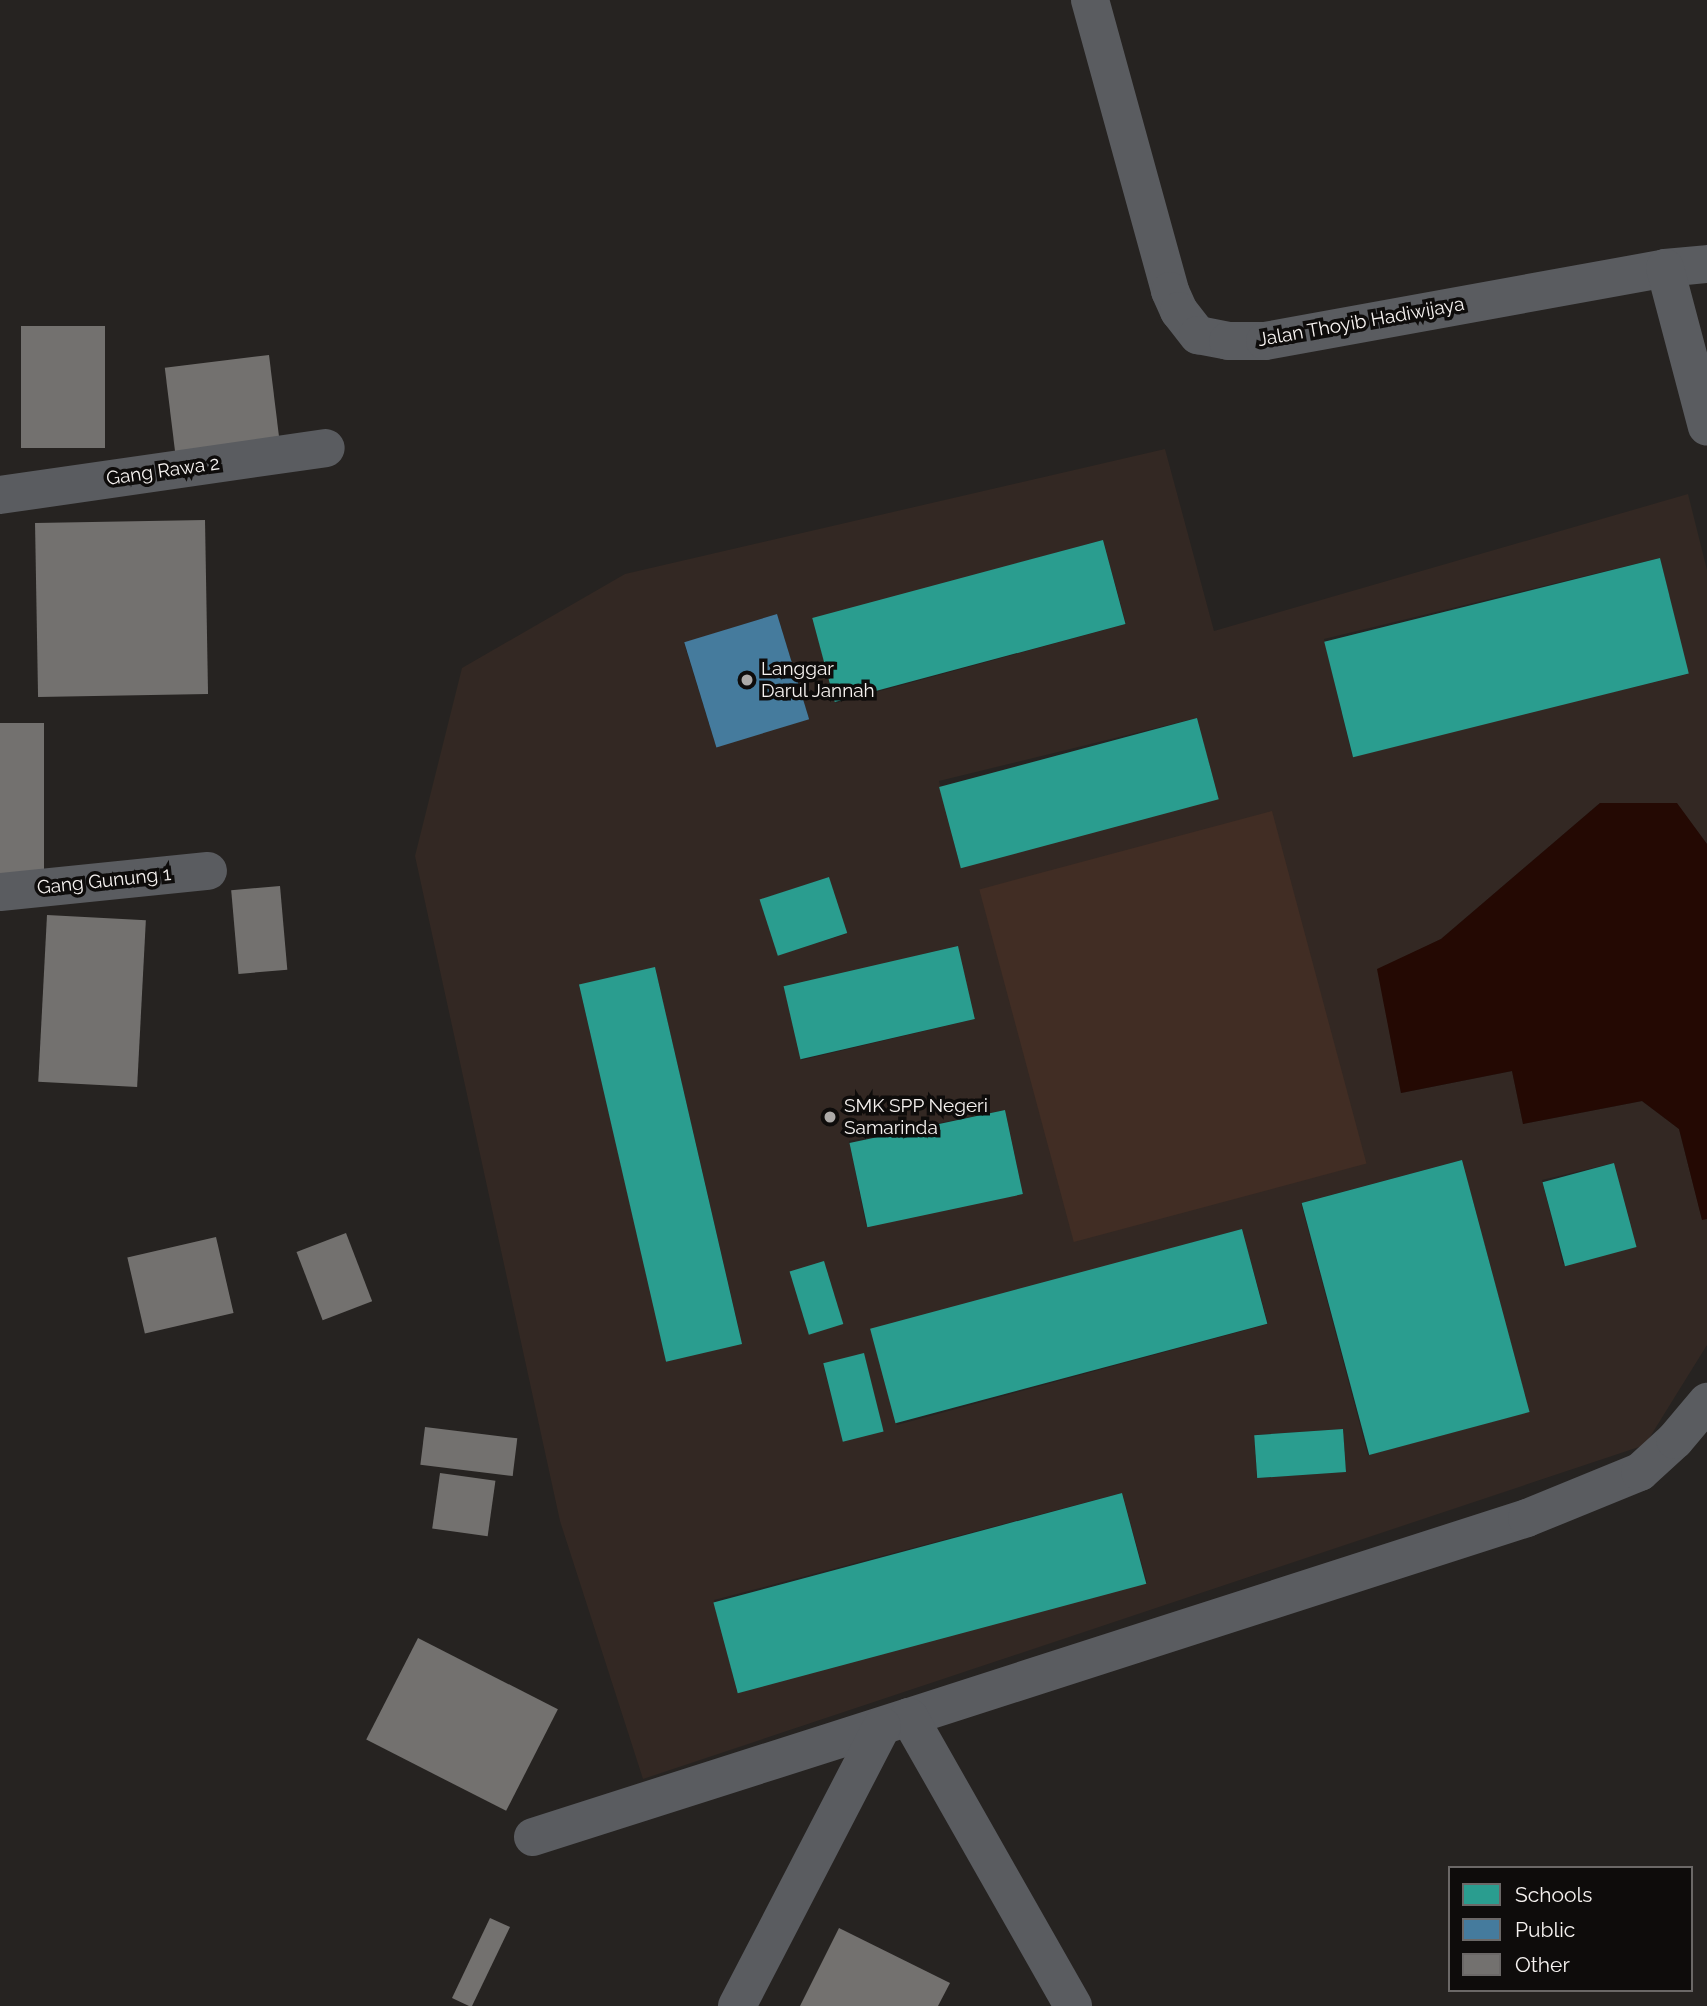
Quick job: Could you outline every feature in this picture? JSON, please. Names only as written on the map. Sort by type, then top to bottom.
[{"type":"street","name":"Jalan Thoyib Hadiwijaya","points":[[1090,0],[1170,291],[1179,311],[1198,335],[1228,341],[1265,341],[1665,268],[1707,264]]},
{"type":"street","points":[[1665,268],[1707,427]]},
{"type":"street","name":"Gang Rawa 2","points":[[0,495],[326,448]]},
{"type":"street","name":"Gang Gunung 1","points":[[0,892],[208,871]]},
{"type":"street","points":[[533,1837],[1528,1518],[1640,1472],[1675,1440],[1707,1402]]},
{"type":"street","points":[[737,2006],[895,1721]]},
{"type":"street","points":[[895,1721],[1073,2006]]},
{"type":"shaded area","name":"SMK SPP Negeri Samarinda","points":[[1165,449],[1214,631],[1688,494],[1707,570],[1707,844],[1676,803],[1600,803],[1441,939],[1378,970],[1401,1093],[1512,1071],[1523,1124],[1642,1101],[1679,1129],[1702,1219],[1707,1219],[1707,1345],[1645,1445],[643,1779],[560,1521],[415,856],[462,668],[625,574]],"holes":[[[1103,540],[1126,624],[836,703],[813,619]],[[1660,558],[1688,674],[1352,755],[1324,639]],[[777,614],[809,719],[716,746],[684,643]],[[1197,718],[1218,798],[959,862],[939,781]],[[829,877],[846,934],[778,955],[760,900]],[[957,946],[975,1019],[802,1060],[784,988]],[[655,968],[742,1343],[667,1361],[579,985]],[[1005,1110],[1023,1194],[866,1225],[849,1141]],[[1462,1160],[1529,1412],[1368,1455],[1301,1203]],[[1614,1163],[1635,1247],[1563,1264],[1542,1180]],[[1242,1229],[1268,1324],[897,1425],[872,1330]],[[864,1354],[883,1431],[843,1440],[823,1364]],[[1343,1429],[1346,1472],[1257,1478],[1254,1435]],[[1122,1493],[1147,1583],[737,1691],[714,1600]]]},
{"type":"shaded area","points":[[1600,803],[1677,803],[1707,844],[1707,1219],[1702,1220],[1679,1129],[1642,1101],[1523,1124],[1512,1071],[1401,1093],[1377,969],[1441,939]]},
{"type":"shaded area","points":[[1272,811],[1366,1164],[1074,1242],[979,889]]},
{"type":"building: Schools","points":[[1103,540],[1126,624],[835,702],[812,618]]},
{"type":"building: Schools","points":[[1660,558],[1689,673],[1353,757],[1324,642]]},
{"type":"building: Schools","points":[[1197,718],[1219,799],[961,868],[939,787]]},
{"type":"building: Schools","points":[[829,877],[847,933],[778,956],[760,900]]},
{"type":"building: Schools","points":[[958,946],[975,1019],[800,1059],[784,986]]},
{"type":"building: Schools","points":[[655,967],[742,1344],[666,1362],[579,985]]},
{"type":"building: Schools","points":[[1005,1110],[1023,1194],[867,1227],[849,1143]]},
{"type":"building: Schools","points":[[1462,1160],[1530,1412],[1369,1455],[1302,1203]]},
{"type":"building: Schools","points":[[1614,1163],[1637,1247],[1565,1266],[1543,1182]]},
{"type":"building: Schools","points":[[1242,1229],[1267,1324],[895,1423],[870,1329]]},
{"type":"building: Schools","points":[[824,1261],[843,1324],[809,1335],[790,1272]]},
{"type":"building: Schools","points":[[864,1353],[884,1432],[843,1442],[823,1363]]},
{"type":"building: Schools","points":[[1343,1429],[1346,1472],[1257,1478],[1254,1435]]},
{"type":"building: Schools","points":[[1122,1493],[1146,1584],[738,1693],[713,1602]]},
{"type":"building: Public","name":"Langgar Darul Jannah","points":[[777,614],[809,719],[716,748],[684,642]]},
{"type":"building: Other","points":[[21,326],[105,326],[105,448],[21,448]]},
{"type":"building: Other","points":[[269,355],[281,454],[177,467],[165,368]]},
{"type":"building: Other","points":[[205,520],[208,694],[38,697],[35,523]]},
{"type":"building: Other","points":[[0,723],[44,723],[44,874],[0,874]]},
{"type":"building: Other","points":[[280,886],[287,970],[239,974],[231,890]]},
{"type":"building: Other","points":[[47,915],[146,920],[137,1087],[38,1082]]},
{"type":"building: Other","points":[[346,1233],[372,1301],[323,1320],[297,1252]]},
{"type":"building: Other","points":[[216,1237],[234,1313],[145,1333],[127,1257]]},
{"type":"building: Other","points":[[425,1427],[517,1438],[513,1476],[420,1465]]},
{"type":"building: Other","points":[[440,1473],[495,1481],[488,1536],[432,1528]]},
{"type":"building: Other","points":[[418,1638],[558,1709],[506,1811],[366,1740]]},
{"type":"building: Other","points":[[490,1918],[510,1927],[472,2006],[469,2006],[452,1998]]},
{"type":"building: Other","points":[[839,1928],[950,1983],[938,2006],[800,2006]]},
{"type":"place","name":"Langgar Darul Jannah","points":[[747,680]]},
{"type":"place","name":"SMK SPP Negeri Samarinda","points":[[830,1117]]}]
